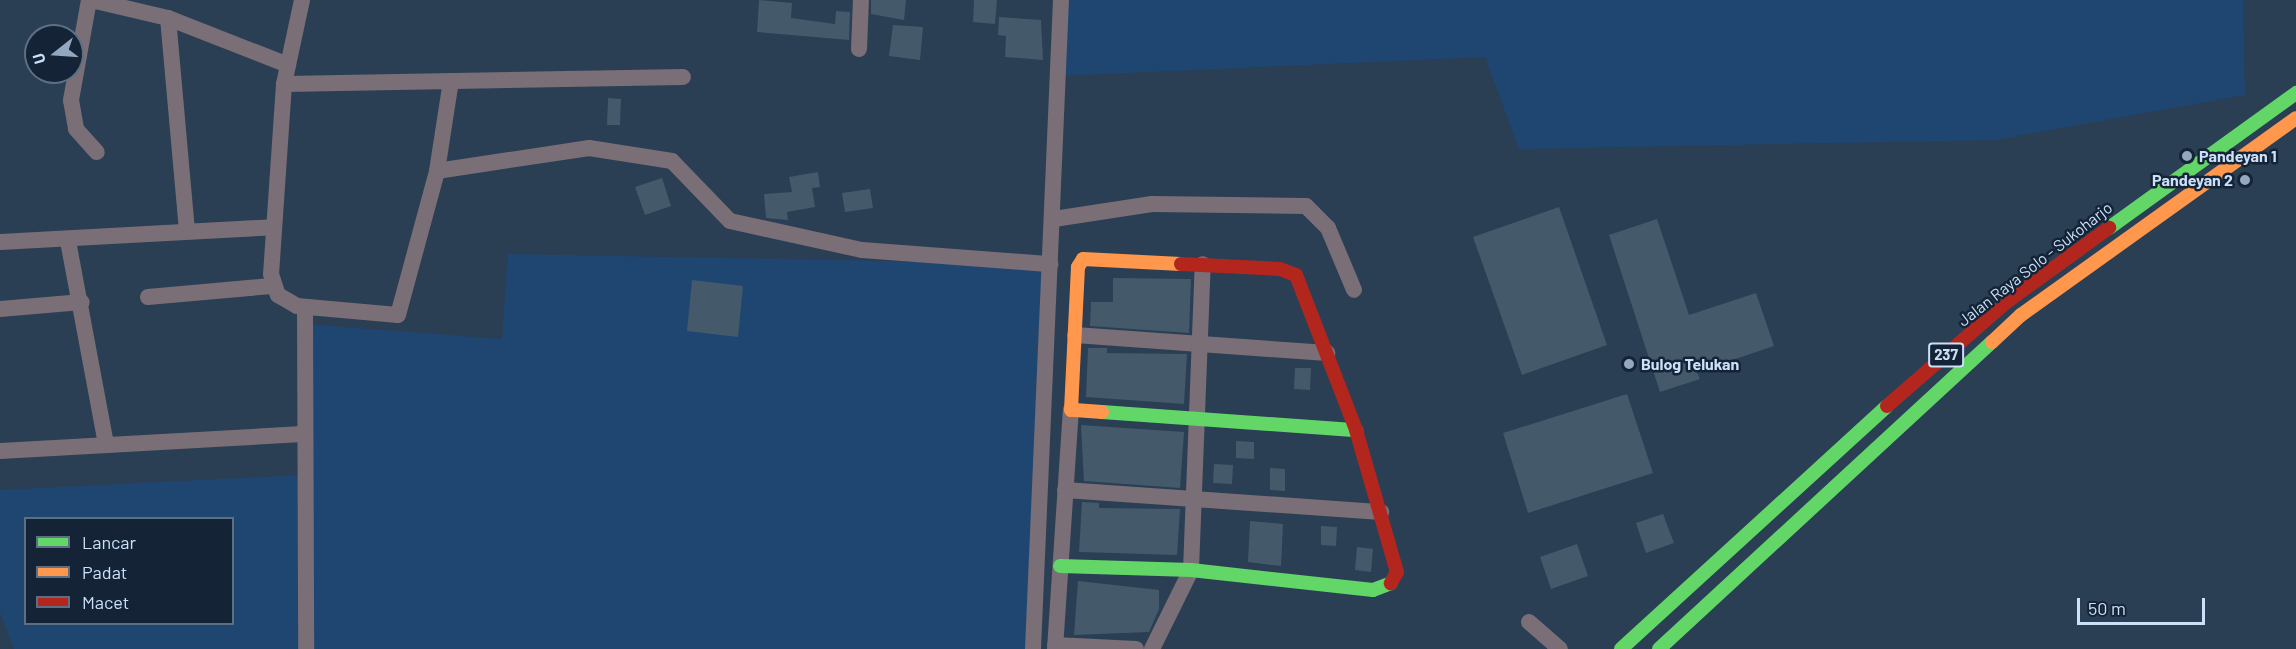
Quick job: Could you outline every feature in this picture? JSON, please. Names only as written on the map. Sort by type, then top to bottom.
[{"type":"main road","name":"Jalan Raya Solo - Sukoharjo","points":[[1622,649],[1707,569],[2008,301],[2296,93]]},
{"type":"main road","name":"Jalan Raya Solo - Sukoharjo","points":[[1659,649],[1726,590],[2021,315],[2296,118]]},
{"type":"main road","points":[[1060,566],[1191,570],[1388,588],[1397,572],[1356,430],[1327,353],[1292,272],[1203,264],[1083,259],[1078,267],[1071,410],[1356,430]]},
{"type":"main road","points":[[1707,569],[1726,590]]},
{"type":"street","points":[[97,152],[76,129],[71,100],[90,0],[168,18],[288,65]]},
{"type":"street","points":[[302,0],[284,84],[274,227],[272,286],[285,301],[305,308],[402,313],[437,171],[452,81]]},
{"type":"street","points":[[859,49],[861,0]]},
{"type":"street","points":[[1033,649],[1050,264],[1054,219],[1061,0]]},
{"type":"street","points":[[168,18],[187,230]]},
{"type":"street","points":[[284,84],[683,77]]},
{"type":"street","points":[[437,171],[555,152],[615,148],[680,166],[713,209],[730,221],[797,232],[854,249],[1050,264]]},
{"type":"street","points":[[1054,219],[1152,204],[1306,206],[1328,228],[1354,290]]},
{"type":"street","points":[[0,243],[68,241],[187,230],[274,227]]},
{"type":"street","points":[[68,241],[82,302],[106,444]]},
{"type":"street","points":[[1152,649],[1191,570],[1203,264]]},
{"type":"street","points":[[148,297],[272,286]]},
{"type":"street","points":[[0,309],[82,302]]},
{"type":"street","points":[[305,308],[303,434],[306,649]]},
{"type":"street","points":[[1074,335],[1199,342],[1327,353]]},
{"type":"street","points":[[1071,410],[1055,647],[1136,649]]},
{"type":"street","points":[[0,451],[303,434]]},
{"type":"street","points":[[1065,490],[1194,497],[1381,512]]},
{"type":"street","points":[[1529,622],[1560,649]]},
{"type":"shaded area","points":[[1061,0],[2243,0],[2245,95],[1995,140],[1519,149],[1485,57],[1059,76]]},
{"type":"shaded area","points":[[508,254],[1050,264],[1033,649],[14,649],[0,612],[0,490],[302,475],[304,324],[502,339]]},
{"type":"building","points":[[759,0],[792,3],[791,18],[835,24],[836,11],[850,12],[849,40],[757,32]]},
{"type":"building","points":[[871,0],[906,0],[904,20],[871,14]]},
{"type":"building","points":[[974,0],[997,0],[995,24],[973,22]]},
{"type":"building","points":[[999,17],[1041,20],[1043,60],[1005,57],[1006,36],[998,35]]},
{"type":"building","points":[[893,25],[923,27],[920,60],[889,56]]},
{"type":"building","points":[[608,98],[621,99],[620,125],[607,125]]},
{"type":"building","points":[[818,172],[820,187],[812,188],[815,207],[787,212],[788,220],[766,218],[764,194],[792,192],[789,177]]},
{"type":"building","points":[[662,178],[671,206],[645,215],[635,187]]},
{"type":"building","points":[[870,189],[873,208],[845,212],[842,193]]},
{"type":"building","points":[[1559,207],[1607,345],[1522,375],[1473,237]]},
{"type":"building","points":[[1657,219],[1689,315],[1756,293],[1774,346],[1697,372],[1700,379],[1660,392],[1609,235]]},
{"type":"building","points":[[1113,278],[1191,279],[1189,333],[1090,326],[1091,302],[1113,302]]},
{"type":"building","points":[[692,280],[743,286],[738,337],[687,331]]},
{"type":"building","points":[[1088,348],[1107,348],[1107,353],[1187,354],[1184,404],[1086,397]]},
{"type":"building","points":[[1295,368],[1311,368],[1310,390],[1294,389]]},
{"type":"building","points":[[1627,394],[1653,473],[1528,513],[1503,433]]},
{"type":"building","points":[[1081,425],[1184,432],[1180,488],[1084,481]]},
{"type":"building","points":[[1236,441],[1254,442],[1254,459],[1236,458]]},
{"type":"building","points":[[1214,464],[1233,465],[1232,484],[1213,483]]},
{"type":"building","points":[[1270,468],[1285,469],[1285,491],[1270,490]]},
{"type":"building","points":[[1082,502],[1099,503],[1099,508],[1180,509],[1177,555],[1079,552]]},
{"type":"building","points":[[1663,514],[1674,543],[1646,553],[1636,523]]},
{"type":"building","points":[[1250,521],[1283,524],[1281,566],[1248,562]]},
{"type":"building","points":[[1321,526],[1337,527],[1336,546],[1321,545]]},
{"type":"building","points":[[1577,544],[1588,576],[1551,589],[1540,557]]},
{"type":"building","points":[[1357,547],[1373,549],[1371,572],[1355,570]]},
{"type":"building","points":[[1078,581],[1159,590],[1159,609],[1149,632],[1074,635]]},
{"type":"traffic: fast","points":[[2109,228],[2296,93]]},
{"type":"traffic: fast","points":[[1659,649],[1992,342]]},
{"type":"traffic: fast","points":[[1621,649],[1887,406]]},
{"type":"traffic: fast","points":[[1102,412],[1356,430]]},
{"type":"traffic: fast","points":[[1060,566],[1191,570],[1373,590],[1391,583]]},
{"type":"traffic: slow","points":[[1992,342],[2021,315],[2296,118]]},
{"type":"traffic: slow","points":[[1102,412],[1071,410],[1078,267],[1083,259],[1181,264]]},
{"type":"traffic: jam","points":[[1887,406],[2008,301],[2109,228]]},
{"type":"traffic: jam","points":[[1181,264],[1280,269],[1296,275],[1356,430],[1397,572],[1391,583]]},
{"type":"place","name":"Pandeyan 1","points":[[2187,156]]},
{"type":"place","name":"Pandeyan 2","points":[[2245,180]]},
{"type":"place","name":"Bulog Telukan","points":[[1629,364]]}]
